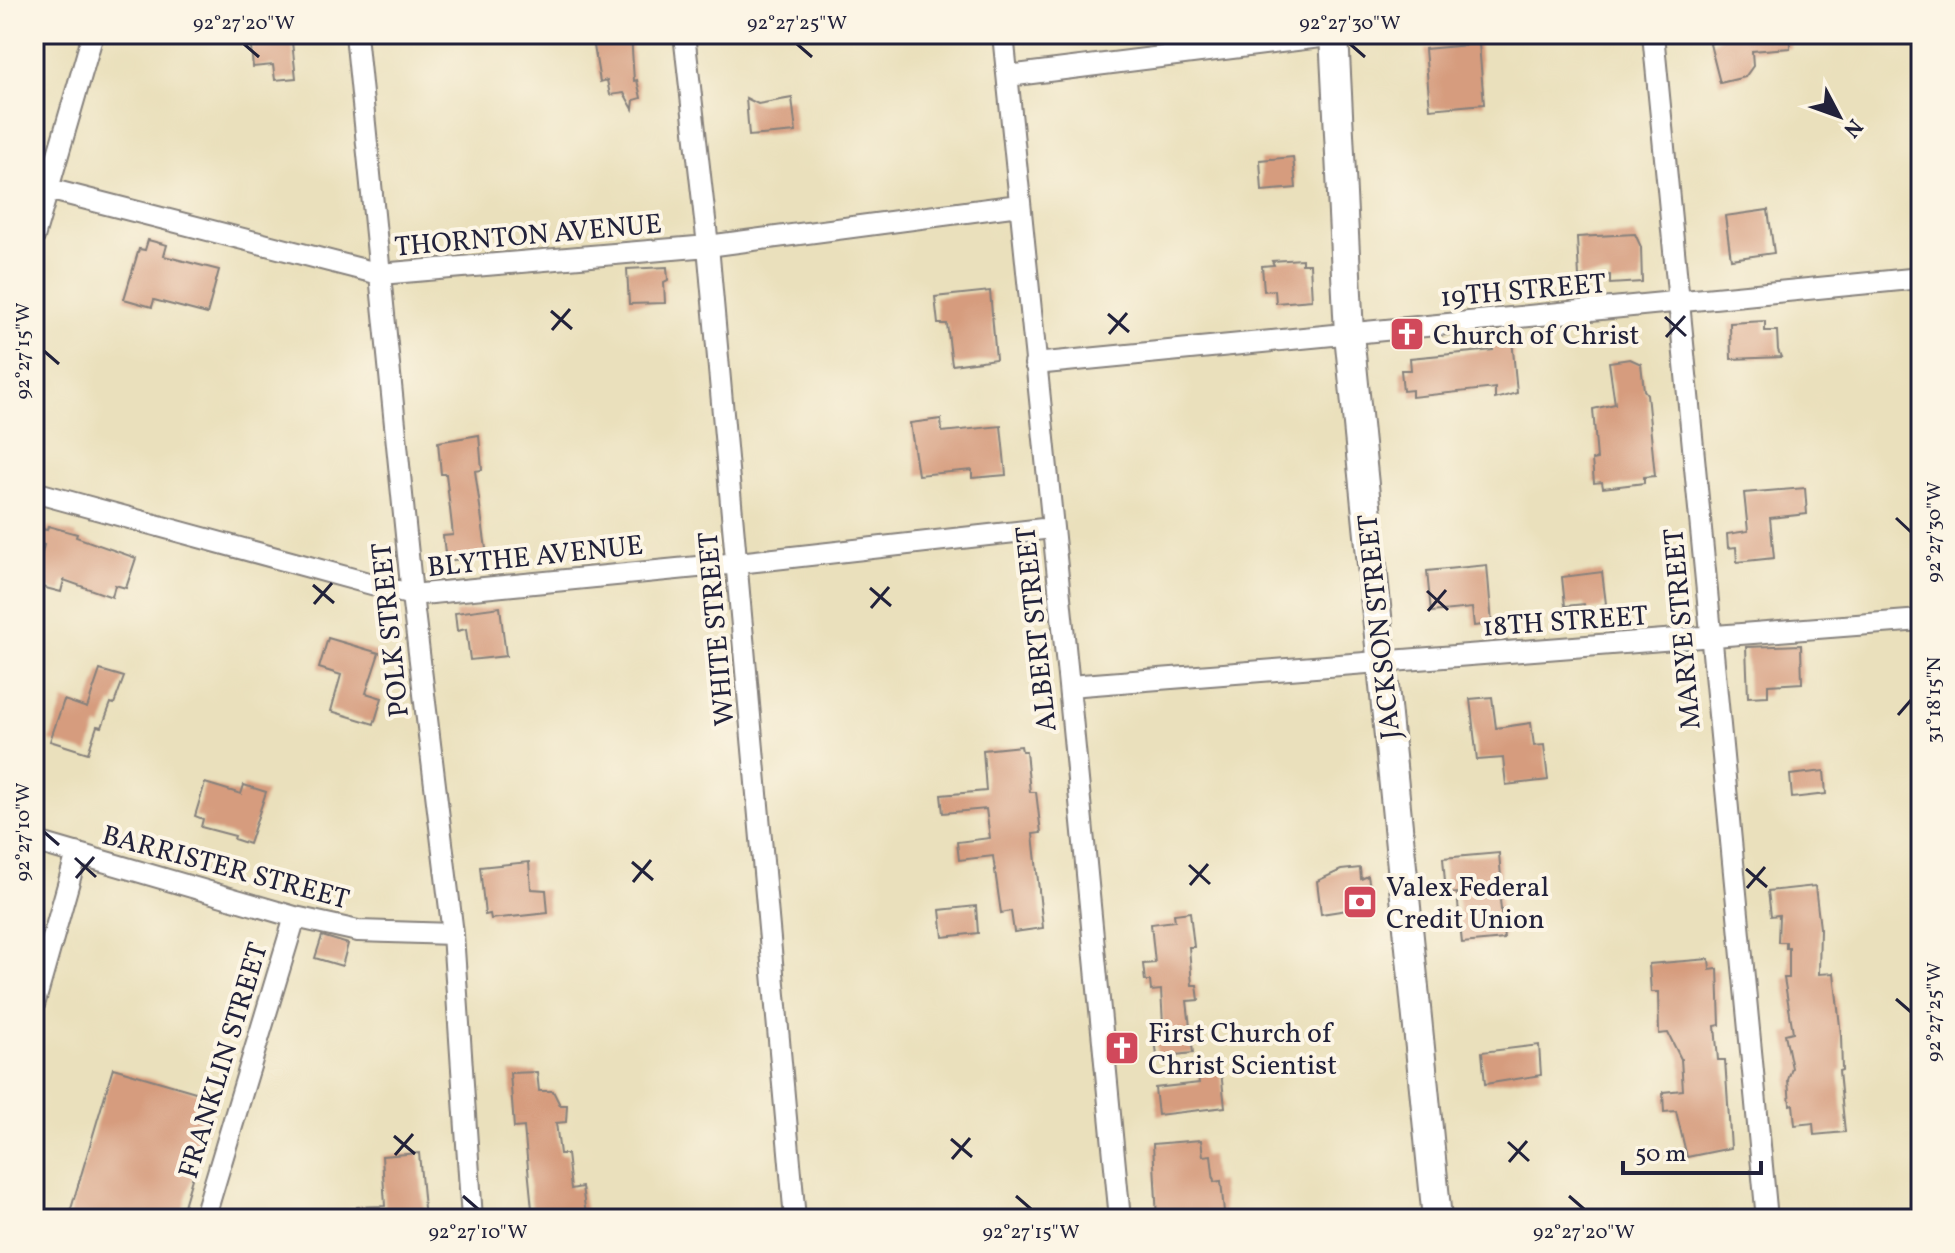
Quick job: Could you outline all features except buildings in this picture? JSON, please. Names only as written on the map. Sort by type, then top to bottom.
[{"type":"main road","name":"JACKSON STREET","points":[[1334,34],[1349,334],[1437,1219]]},
{"type":"street","points":[[34,237],[93,34]]},
{"type":"street","name":"POLK STREET","points":[[356,34],[412,595],[453,934],[472,1219]]},
{"type":"street","name":"WHITE STREET","points":[[684,34],[738,563],[795,1219]]},
{"type":"street","name":"ALBERT STREET","points":[[1003,34],[1120,1219]]},
{"type":"street","points":[[1008,76],[1345,34]]},
{"type":"street","name":"MARYE STREET","points":[[1653,34],[1767,1219]]},
{"type":"street","name":"THORNTON AVENUE","points":[[48,189],[380,274],[708,246],[1019,205]]},
{"type":"street","name":"19TH STREET","points":[[1035,364],[1921,278]]},
{"type":"street","name":"BLYTHE AVENUE","points":[[34,492],[412,595],[1052,528]]},
{"type":"street","name":"18TH STREET","points":[[1069,686],[1921,620]]},
{"type":"street","name":"BARRISTER STREET","points":[[34,841],[295,917],[358,931],[453,934]]},
{"type":"street","points":[[34,1005],[77,853]]},
{"type":"street","name":"FRANKLIN STREET","points":[[204,1219],[295,917]]},
{"type":"place","name":"Church of Christ","points":[[1407,334]]},
{"type":"place","name":"Valex Federal Credit Union","points":[[1360,902]]},
{"type":"place","name":"First Church of Christ Scientist","points":[[1122,1048]]}]
